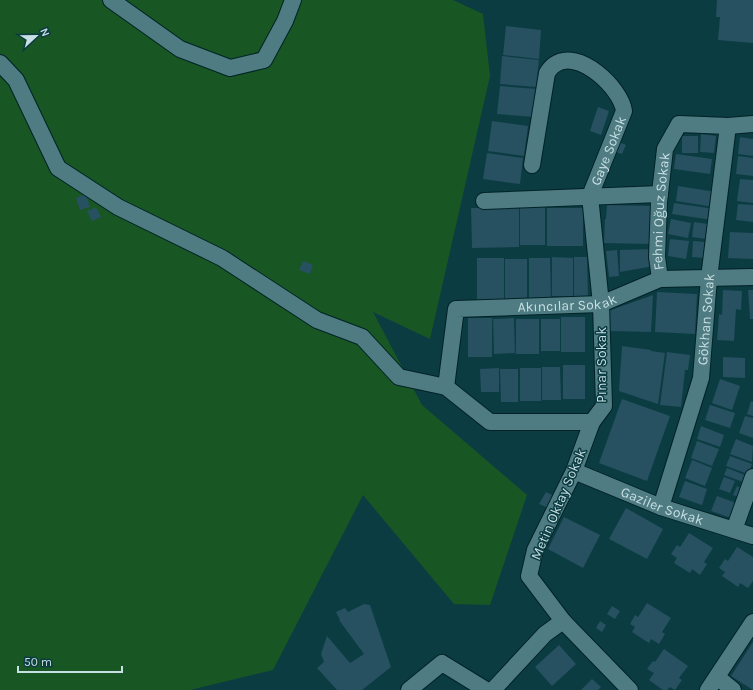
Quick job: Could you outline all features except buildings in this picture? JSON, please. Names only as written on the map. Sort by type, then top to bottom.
[{"type":"street","points":[[111,0],[180,49],[230,68],[264,60],[285,21],[293,0]]},
{"type":"street","name":"Gaye Sokak","points":[[532,164],[548,73],[554,65],[562,62],[573,61],[587,66],[599,73],[620,98],[623,103],[624,111],[590,196]]},
{"type":"street","points":[[0,62],[16,80],[58,168],[118,207],[222,258],[317,320],[362,337],[399,377],[446,387]]},
{"type":"street","name":"Fehmi Oğuz Sokak","points":[[660,279],[658,256],[660,194],[665,149],[679,124],[728,126]]},
{"type":"street","points":[[728,126],[753,124]]},
{"type":"street","name":"Gökhan Sokak","points":[[661,507],[701,378],[710,278],[728,126]]},
{"type":"street","points":[[484,201],[660,194]]},
{"type":"street","name":"Pınar Sokak","points":[[446,387],[490,422],[592,422],[604,406],[601,304],[590,196]]},
{"type":"street","name":"Akıncılar Sokak","points":[[446,387],[456,309],[601,304],[660,279],[753,277]]},
{"type":"street","name":"Metin Oktay Sokak","points":[[563,621],[529,576],[535,550],[574,471],[592,422]]},
{"type":"street","name":"Gaziler Sokak","points":[[574,471],[661,507],[753,536]]},
{"type":"street","points":[[734,530],[753,477]]},
{"type":"street","points":[[493,690],[545,634],[563,621],[630,690]]},
{"type":"street","points":[[733,690],[712,684],[753,622]]},
{"type":"street","points":[[411,689],[442,663],[486,690]]},
{"type":"green space","points":[[0,0],[453,0],[483,14],[490,76],[430,339],[373,312],[422,405],[527,495],[490,605],[454,604],[363,495],[273,670],[190,690],[0,690]]}]
